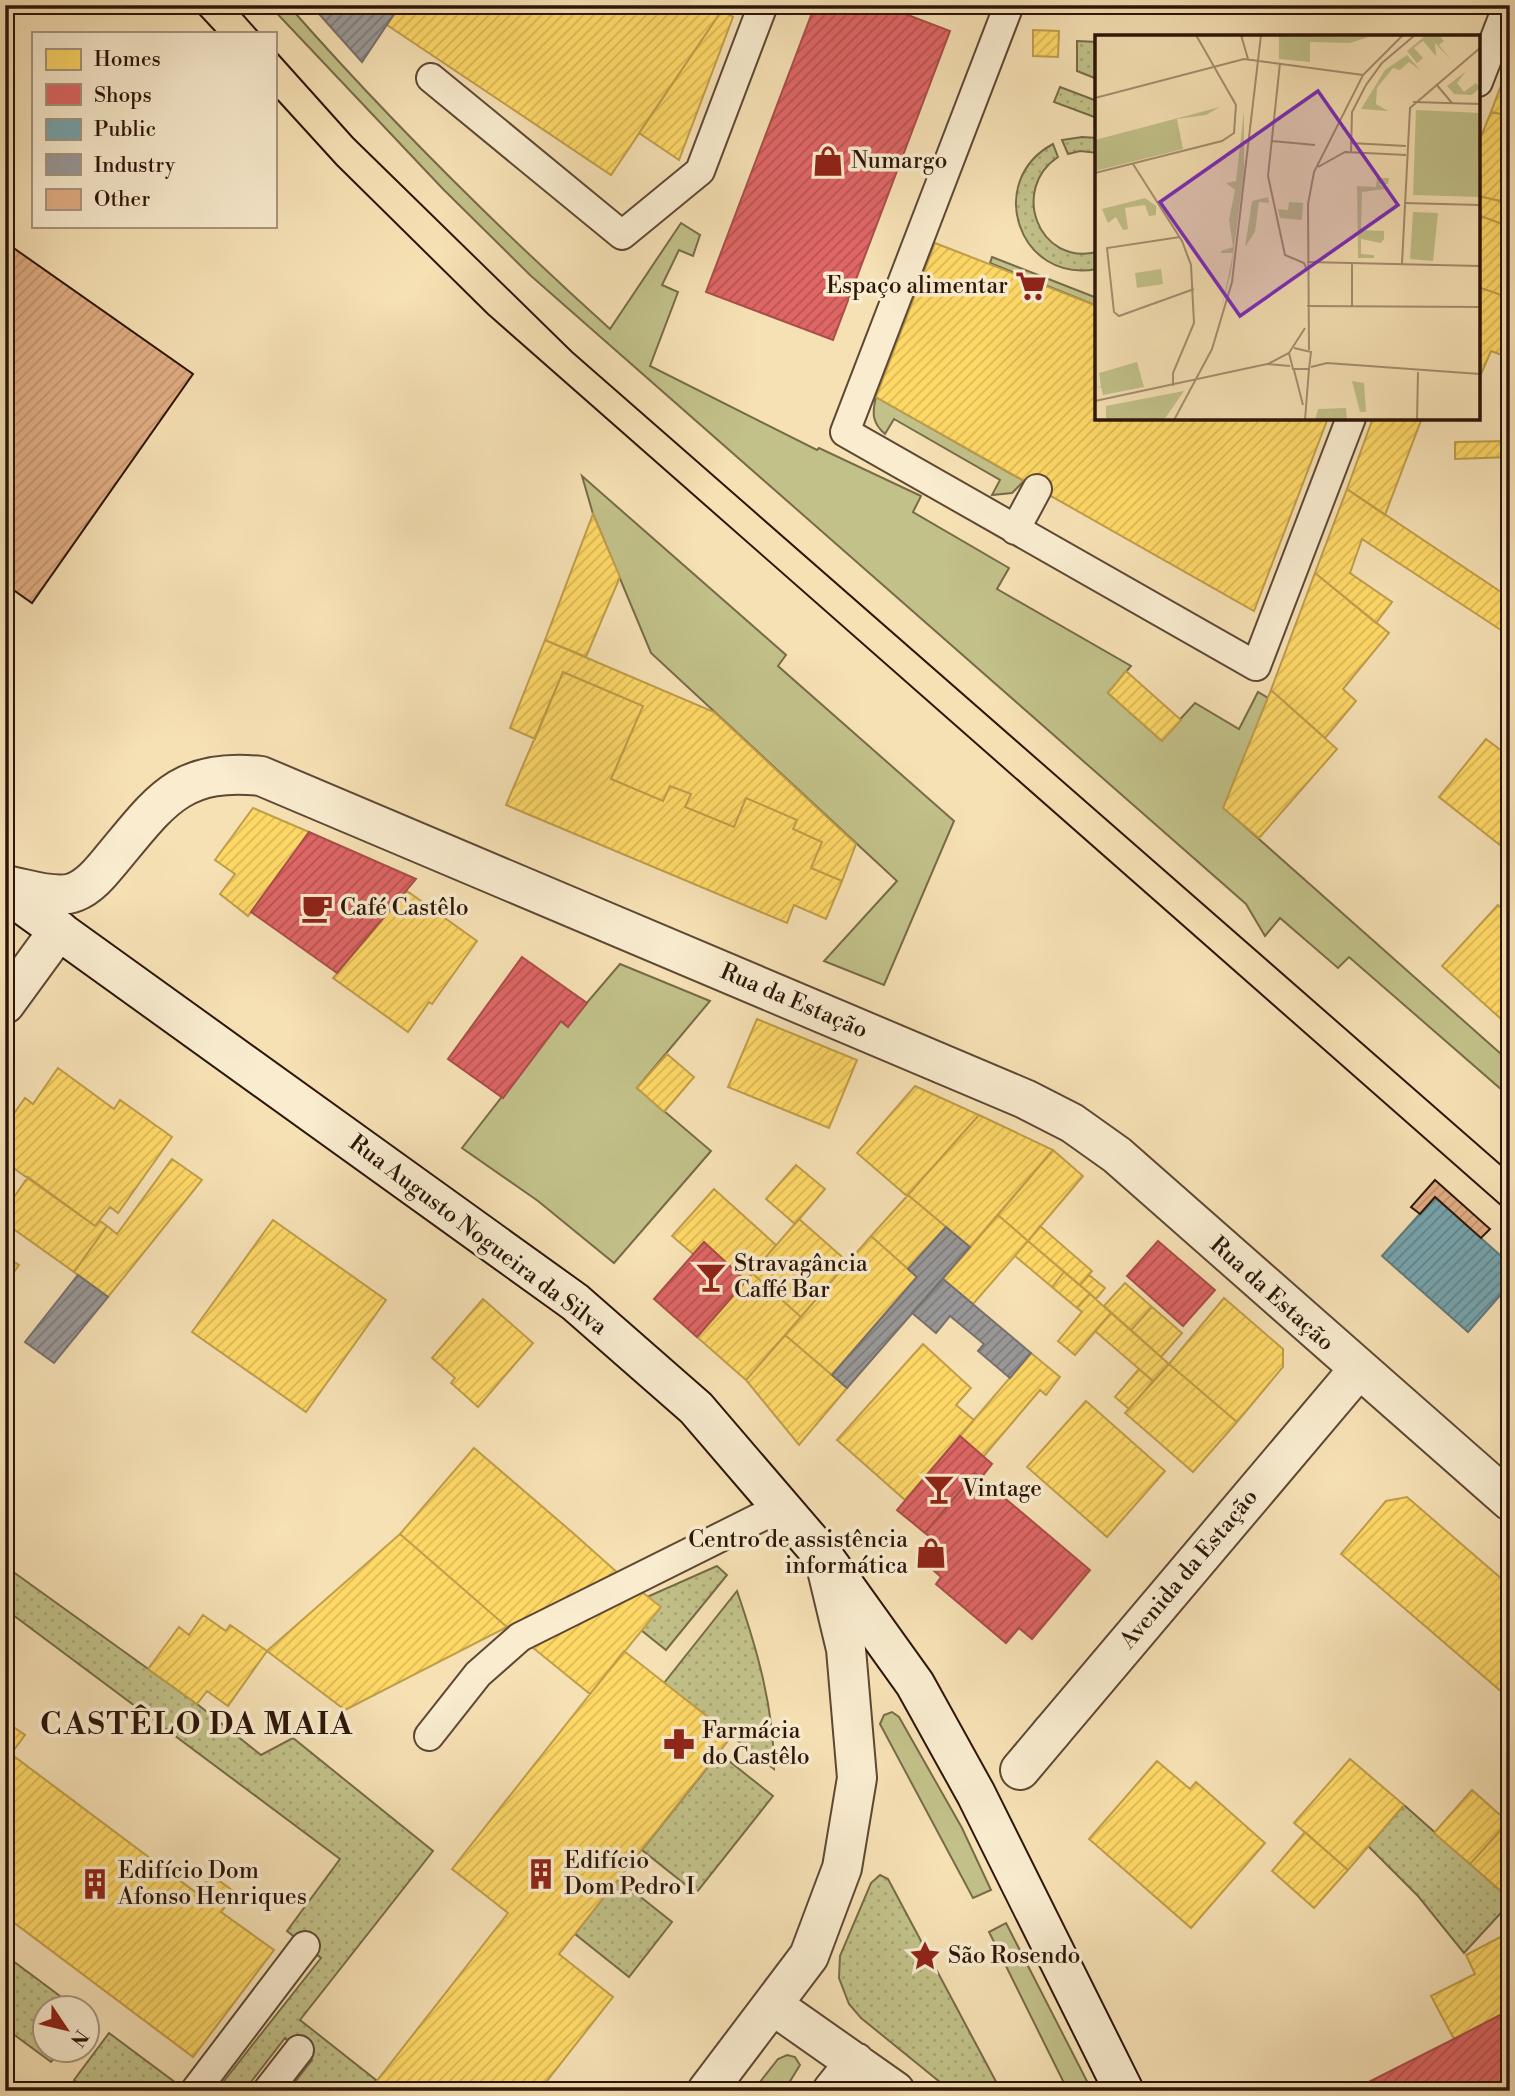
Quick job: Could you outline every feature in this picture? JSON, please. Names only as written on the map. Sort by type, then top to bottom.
[{"type":"street","name":"Rua da Estação","points":[[5,885],[51,893],[74,893],[96,878],[145,817],[168,796],[212,775],[261,776],[1012,1094],[1072,1124],[1117,1155],[1358,1370],[1510,1501]]},
{"type":"street","name":"Rua Augusto Nogueira da Silva","points":[[5,892],[575,1302],[696,1408],[824,1557],[915,1684],[946,1737],[1124,2091]]},
{"type":"street","points":[[5,1004],[59,930]]},
{"type":"street","name":"Avenida da Estação","points":[[1020,1770],[1358,1370]]},
{"type":"street","points":[[707,2091],[774,2006],[809,1956],[842,1868],[857,1778],[846,1649],[824,1557]]},
{"type":"street","points":[[774,2006],[843,2076],[895,2091]]},
{"type":"lane","points":[[431,78],[622,235],[700,171],[763,5]]},
{"type":"lane","points":[[1009,5],[845,432],[1256,666],[1350,420]]},
{"type":"lane","points":[[1480,77],[1507,5]]},
{"type":"lane","points":[[1016,530],[1037,489]]},
{"type":"lane","points":[[429,1736],[478,1674],[520,1637],[781,1507]]},
{"type":"lane","points":[[195,2091],[305,1946]]},
{"type":"lane","points":[[267,2091],[299,2050]]},
{"type":"shaded area","points":[[269,5],[288,5],[444,172],[610,329],[681,223],[700,235],[693,256],[679,250],[662,285],[678,292],[650,366],[817,450],[819,448],[921,496],[913,512],[1009,568],[997,589],[1131,666],[1108,693],[1161,740],[1195,703],[1239,729],[1258,692],[1268,698],[1224,808],[1510,1062],[1510,1097],[1349,957],[1338,968],[1280,918],[1265,936],[1246,904],[530,275],[443,189]]},
{"type":"shaded area","points":[[1077,41],[1095,42],[1095,78],[1077,71]]},
{"type":"shaded area","points":[[1060,87],[1095,100],[1095,117],[1054,102]]},
{"type":"shaded area","points":[[1095,138],[1095,153],[1080,151],[1068,154],[1062,140]]},
{"type":"shaded area","points":[[1053,144],[1058,157],[1043,171],[1036,187],[1034,205],[1037,222],[1046,237],[1059,248],[1076,253],[1095,252],[1095,269],[1070,269],[1048,261],[1031,246],[1020,226],[1016,204],[1020,181],[1032,161]]},
{"type":"shaded area","points":[[992,257],[1095,297],[1095,305],[990,263]]},
{"type":"shaded area","points":[[876,397],[1024,481],[1012,493],[992,495],[1000,480],[894,419],[885,434],[874,417]]},
{"type":"shaded area","points":[[582,476],[786,655],[778,666],[954,821],[884,985],[824,961],[897,881],[651,653],[593,514]]},
{"type":"shaded area","points":[[620,964],[710,1001],[637,1088],[711,1151],[614,1263],[538,1201],[462,1148],[561,1021],[567,1026]]},
{"type":"shaded area","points":[[5,1566],[197,1704],[261,1755],[293,1738],[433,1851],[300,2020],[376,2080],[368,2091],[288,2091],[312,2060],[285,2038],[244,2091],[236,2091],[224,2081],[321,1958],[287,1931],[340,1859],[5,1609]]},
{"type":"shaded area","points":[[717,1566],[727,1575],[666,1650],[641,1630],[647,1597]]},
{"type":"shaded area","points":[[737,1591],[768,1701],[774,1769],[664,1683]]},
{"type":"shaded area","points":[[892,1712],[899,1717],[962,1828],[991,1890],[973,1898],[880,1724],[884,1715]]},
{"type":"shaded area","points":[[719,1753],[773,1796],[696,1893],[642,1850]]},
{"type":"shaded area","points":[[1404,1805],[1510,1899],[1510,1903],[1464,1953],[1418,1896],[1368,1846]]},
{"type":"shaded area","points":[[880,1875],[888,1879],[1001,2091],[951,2091],[861,2018],[849,2004],[839,1978],[840,1956],[871,1883]]},
{"type":"shaded area","points":[[618,1879],[672,1922],[629,1977],[575,1934]]},
{"type":"shaded area","points":[[1006,1923],[1092,2091],[1068,2091],[989,1932]]},
{"type":"shaded area","points":[[5,1955],[57,1994],[32,1994],[32,2048],[5,2028]]},
{"type":"shaded area","points":[[109,2033],[180,2086],[176,2091],[88,2091],[74,2080],[86,2064],[102,2064],[102,2042]]},
{"type":"shaded area","points":[[787,2055],[795,2057],[800,2065],[784,2091],[753,2091],[778,2059]]},
{"type":"building: Homes","points":[[400,5],[715,5],[722,10],[611,175],[387,25]]},
{"type":"building: Homes","points":[[722,10],[733,17],[679,160],[639,133]]},
{"type":"building: Homes","points":[[1033,30],[1059,31],[1058,57],[1033,56]]},
{"type":"building: Homes","points":[[1510,62],[1510,116],[1491,112]]},
{"type":"building: Homes","points":[[1491,112],[1510,116],[1510,174],[1500,201],[1480,196],[1480,139]]},
{"type":"building: Homes","points":[[1480,196],[1510,203],[1510,227],[1480,216]]},
{"type":"building: Homes","points":[[1480,216],[1510,227],[1510,298],[1480,288]]},
{"type":"building: Homes","points":[[935,243],[1095,305],[1095,420],[1327,420],[1254,611],[876,397]]},
{"type":"building: Homes","points":[[1480,288],[1510,298],[1510,358],[1491,351],[1480,376]]},
{"type":"building: Homes","points":[[1372,420],[1421,420],[1385,515],[1347,489]]},
{"type":"building: Homes","points":[[1510,441],[1510,457],[1455,459],[1455,442]]},
{"type":"building: Homes","points":[[1347,489],[1510,598],[1510,636],[1362,539],[1350,573],[1392,602],[1376,623],[1315,573]]},
{"type":"building: Homes","points":[[593,514],[620,577],[586,657],[545,640]]},
{"type":"building: Homes","points":[[1315,573],[1389,633],[1343,689],[1356,701],[1325,738],[1271,690]]},
{"type":"building: Homes","points":[[545,640],[714,712],[856,844],[842,881],[811,868],[822,842],[793,829],[797,820],[746,798],[734,827],[685,807],[691,794],[670,786],[663,801],[611,779],[643,706],[563,672],[535,739],[510,728]]},
{"type":"building: Homes","points":[[1126,671],[1181,720],[1162,741],[1108,693]]},
{"type":"building: Homes","points":[[563,672],[643,706],[611,779],[663,801],[670,786],[691,794],[685,807],[734,827],[746,798],[797,820],[793,829],[822,842],[811,868],[842,881],[826,919],[794,905],[787,923],[506,805]]},
{"type":"building: Homes","points":[[1271,690],[1337,749],[1259,838],[1223,808]]},
{"type":"building: Homes","points":[[1486,739],[1510,757],[1510,853],[1439,797]]},
{"type":"building: Homes","points":[[253,808],[309,832],[248,916],[220,894],[235,874],[215,860]]},
{"type":"building: Homes","points":[[407,891],[477,941],[432,1004],[429,1002],[408,1032],[333,978]]},
{"type":"building: Homes","points":[[1498,905],[1510,916],[1510,1027],[1442,966]]},
{"type":"building: Homes","points":[[757,1019],[857,1060],[829,1128],[728,1087]]},
{"type":"building: Homes","points":[[667,1054],[694,1077],[664,1112],[637,1088]]},
{"type":"building: Homes","points":[[58,1068],[114,1109],[120,1100],[172,1137],[118,1213],[110,1207],[95,1226],[5,1162],[5,1126],[25,1098],[33,1104]]},
{"type":"building: Homes","points":[[915,1086],[979,1115],[907,1196],[857,1153]]},
{"type":"building: Homes","points":[[979,1115],[1053,1150],[970,1247],[908,1195]]},
{"type":"building: Homes","points":[[1053,1150],[1083,1176],[1028,1241],[998,1215]]},
{"type":"building: Homes","points":[[172,1159],[202,1180],[108,1297],[74,1272],[107,1226],[117,1234]]},
{"type":"building: Homes","points":[[796,1165],[825,1189],[795,1224],[766,1199]]},
{"type":"building: Homes","points":[[28,1177],[95,1226],[100,1221],[107,1226],[74,1272],[5,1223],[5,1210]]},
{"type":"building: Homes","points":[[714,1189],[776,1245],[746,1281],[704,1242],[693,1254],[672,1236]]},
{"type":"building: Homes","points":[[908,1195],[946,1227],[908,1269],[871,1236]]},
{"type":"building: Homes","points":[[998,1215],[1028,1241],[973,1304],[943,1279]]},
{"type":"building: Homes","points":[[799,1219],[848,1262],[801,1317],[752,1273]]},
{"type":"building: Homes","points":[[273,1220],[386,1300],[306,1412],[192,1332]]},
{"type":"building: Homes","points":[[1040,1226],[1092,1271],[1080,1285],[1028,1241]]},
{"type":"building: Homes","points":[[871,1236],[917,1277],[832,1375],[785,1335]]},
{"type":"building: Homes","points":[[1028,1241],[1064,1272],[1052,1287],[1015,1256]]},
{"type":"building: Homes","points":[[5,1256],[19,1265],[5,1284]]},
{"type":"building: Homes","points":[[1064,1272],[1090,1294],[1077,1308],[1052,1287]]},
{"type":"building: Homes","points":[[752,1273],[801,1317],[746,1380],[697,1337]]},
{"type":"building: Homes","points":[[1089,1275],[1105,1288],[1096,1299],[1080,1285]]},
{"type":"building: Homes","points":[[1125,1283],[1152,1307],[1131,1330],[1104,1306]]},
{"type":"building: Homes","points":[[1090,1294],[1111,1313],[1075,1355],[1058,1341],[1082,1312],[1077,1308]]},
{"type":"building: Homes","points":[[1224,1298],[1283,1349],[1283,1367],[1237,1422],[1169,1364]]},
{"type":"building: Homes","points":[[483,1299],[533,1343],[478,1407],[451,1383],[455,1378],[432,1358]]},
{"type":"building: Homes","points":[[1152,1307],[1182,1333],[1161,1357],[1131,1330]]},
{"type":"building: Homes","points":[[1111,1313],[1169,1364],[1153,1381],[1095,1331]]},
{"type":"building: Homes","points":[[785,1335],[847,1388],[799,1445],[746,1380]]},
{"type":"building: Homes","points":[[923,1344],[971,1388],[956,1405],[974,1420],[905,1500],[837,1440]]},
{"type":"building: Homes","points":[[1031,1353],[1060,1377],[1046,1395],[1040,1390],[983,1457],[960,1436]]},
{"type":"building: Homes","points":[[1169,1364],[1237,1422],[1193,1472],[1125,1413]]},
{"type":"building: Homes","points":[[1139,1369],[1153,1381],[1129,1409],[1115,1397]]},
{"type":"building: Homes","points":[[1086,1401],[1165,1471],[1107,1537],[1027,1467]]},
{"type":"building: Homes","points":[[474,1448],[619,1574],[507,1627],[400,1534]]},
{"type":"building: Homes","points":[[1407,1497],[1510,1586],[1510,1699],[1341,1554],[1386,1501]]},
{"type":"building: Homes","points":[[400,1534],[507,1627],[345,1710],[267,1651]]},
{"type":"building: Homes","points":[[642,1592],[661,1607],[590,1694],[532,1647]]},
{"type":"building: Homes","points":[[203,1615],[226,1631],[230,1625],[267,1651],[228,1706],[207,1691],[197,1704],[148,1669],[179,1627],[189,1635]]},
{"type":"building: Homes","name":"Edifício Dom Pedro I","points":[[624,1651],[732,1736],[559,1954],[613,1997],[539,2091],[369,2091],[508,1913],[452,1869]]},
{"type":"building: Homes","name":"Edifício Dom Afonso Henriques","points":[[5,1721],[25,1735],[11,1754],[198,1894],[211,1875],[236,1893],[221,1912],[274,1950],[193,2057],[5,1916]]},
{"type":"building: Homes","points":[[1350,1759],[1404,1805],[1348,1870],[1294,1823]]},
{"type":"building: Homes","points":[[1157,1761],[1190,1789],[1196,1782],[1265,1843],[1191,1928],[1089,1839]]},
{"type":"building: Homes","points":[[1472,1790],[1508,1822],[1470,1864],[1434,1833]]},
{"type":"building: Homes","points":[[1508,1822],[1510,1823],[1510,1899],[1470,1864]]},
{"type":"building: Homes","points":[[1305,1832],[1348,1870],[1314,1908],[1272,1871]]},
{"type":"building: Homes","points":[[1510,1932],[1510,2010],[1454,2039],[1431,1996],[1475,1974],[1466,1955]]},
{"type":"building: Shops","name":"Numargo","points":[[815,5],[882,5],[950,31],[833,340],[706,292]]},
{"type":"building: Shops","points":[[309,832],[416,879],[337,973],[251,912]]},
{"type":"building: Shops","points":[[522,957],[587,1003],[568,1027],[561,1021],[503,1098],[448,1059]]},
{"type":"building: Shops","points":[[1158,1241],[1215,1290],[1183,1326],[1127,1276]]},
{"type":"building: Shops","points":[[704,1242],[746,1281],[697,1337],[654,1299]]},
{"type":"building: Shops","name":"Vintage","points":[[960,1436],[992,1464],[981,1478],[975,1473],[925,1533],[897,1510]]},
{"type":"building: Shops","points":[[975,1473],[1090,1570],[1032,1639],[1019,1628],[1006,1643],[936,1584],[941,1577],[917,1556],[932,1538],[925,1533]]},
{"type":"building: Shops","points":[[1510,2010],[1510,2091],[1351,2091],[1454,2039]]},
{"type":"building: Public","points":[[1435,1197],[1510,1264],[1510,1284],[1468,1332],[1382,1256]]},
{"type":"building: Industry","points":[[311,5],[400,5],[362,62]]},
{"type":"building: Industry","points":[[946,1227],[970,1247],[847,1388],[832,1375],[917,1277],[908,1269]]},
{"type":"building: Industry","points":[[78,1275],[108,1297],[54,1363],[25,1342]]},
{"type":"building: Industry","points":[[943,1279],[1031,1353],[1010,1378],[978,1351],[984,1344],[950,1316],[936,1333],[912,1313]]},
{"type":"building: Other","points":[[5,242],[193,374],[32,603],[5,584]]},
{"type":"building: Other","points":[[1435,1180],[1490,1229],[1481,1238],[1435,1197],[1420,1214],[1411,1207]]},
{"type":"tram line","points":[[191,5],[216,32]]},
{"type":"tram line","points":[[234,5],[258,32]]},
{"type":"tram line","points":[[276,52],[353,138],[572,352],[1510,1173]]},
{"type":"tram line","points":[[276,98],[337,165],[488,314],[1510,1213]]},
{"type":"place","name":"Numargo","points":[[828,161]]},
{"type":"place","name":"Espaço alimentar","points":[[1031,286]]},
{"type":"place","name":"Café Castêlo","points":[[317,908]]},
{"type":"place","name":"Stravagância Caffé Bar","points":[[711,1277]]},
{"type":"place","name":"Vintage","points":[[939,1489]]},
{"type":"place","name":"Centro de assistência informática","points":[[931,1553]]},
{"type":"place","name":"Farmácia do Castêlo","points":[[679,1744]]},
{"type":"place","name":"Edifício Dom Pedro I","points":[[541,1874]]},
{"type":"place","name":"Edifício Dom Afonso Henriques","points":[[95,1884]]},
{"type":"place","name":"São Rosendo","points":[[925,1956]]},
{"type":"district","name":"CASTÊLO DA MAIA","points":[[197,1725]]}]
